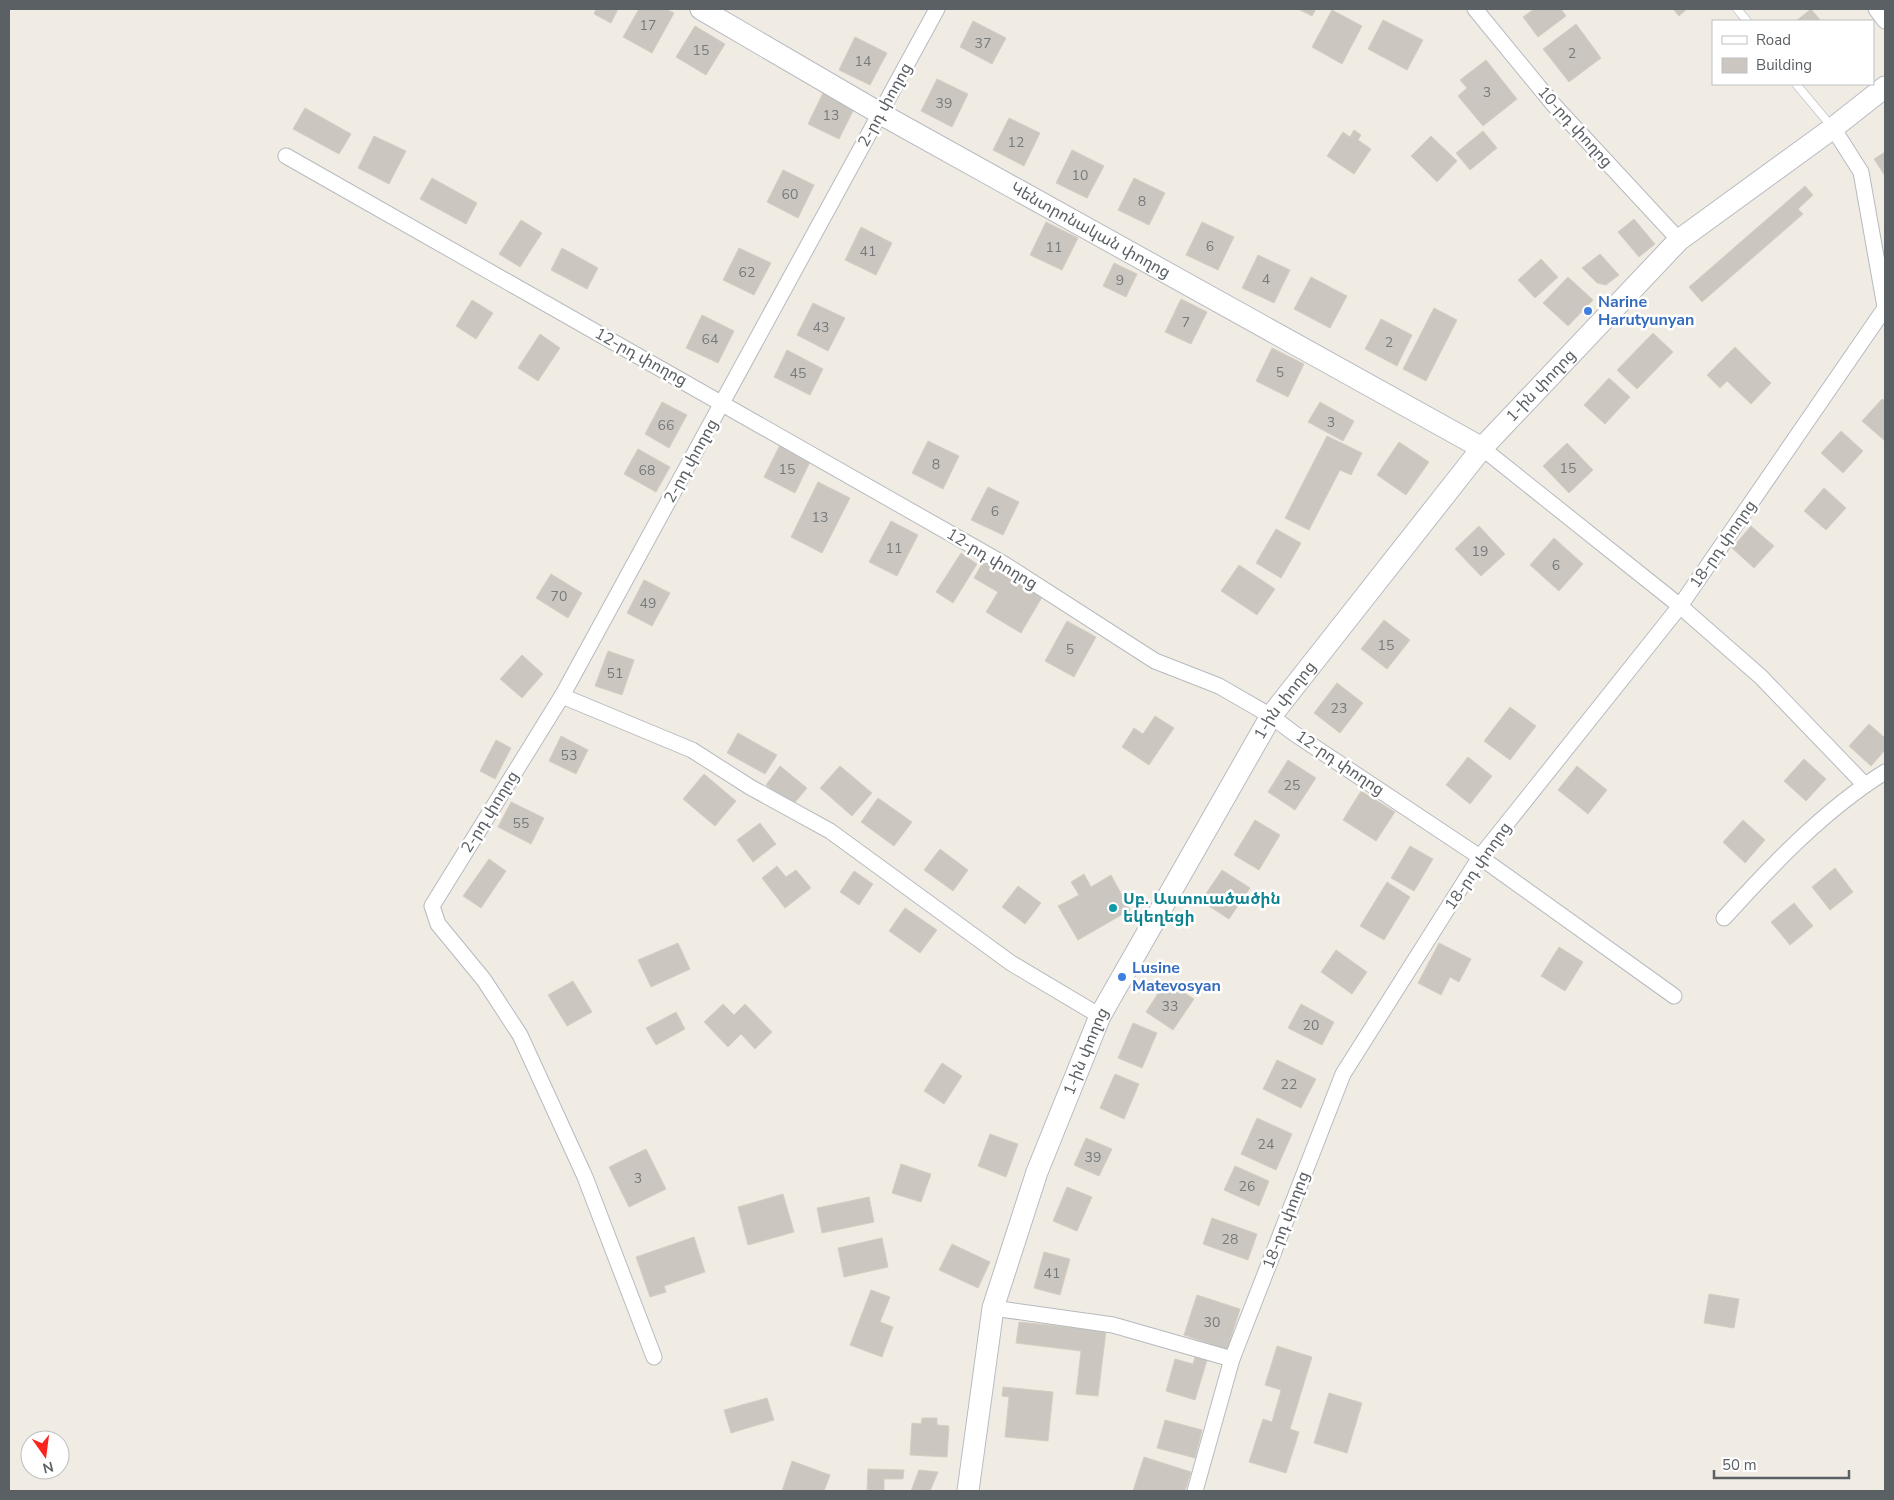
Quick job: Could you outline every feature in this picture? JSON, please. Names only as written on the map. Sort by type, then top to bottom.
[{"type":"main road","name":"Կենտրոնական փողոց","points":[[701,9],[881,114],[1482,448]]},
{"type":"main road","name":"1-ին փողոց","points":[[968,1491],[993,1308],[1037,1172],[1100,1016],[1271,716],[1482,448],[1679,240],[1834,128],[1885,87]]},
{"type":"street","name":"2-րդ փողոց","points":[[654,1357],[585,1177],[520,1035],[484,980],[438,924],[432,906],[562,696],[938,9]]},
{"type":"street","name":"10-րդ փողոց","points":[[1475,9],[1552,104],[1679,240]]},
{"type":"street","points":[[1876,9],[1885,21]]},
{"type":"street","points":[[1834,128],[1861,172],[1885,308]]},
{"type":"street","name":"12-րդ փողոց","points":[[286,156],[1004,564],[1155,661],[1219,686],[1271,716],[1480,857],[1674,996]]},
{"type":"street","name":"18-րդ փողոց","points":[[1195,1491],[1232,1359],[1343,1074],[1480,857],[1680,606],[1885,308]]},
{"type":"street","points":[[1482,448],[1680,606],[1761,677],[1865,785]]},
{"type":"street","points":[[562,696],[692,750],[750,787],[830,831],[1011,963],[1100,1016]]},
{"type":"street","points":[[1724,918],[1777,859],[1865,785],[1885,772]]},
{"type":"street","points":[[993,1308],[1113,1325],[1232,1359]]},
{"type":"lane","points":[[1737,9],[1746,20]]},
{"type":"lane","points":[[1797,85],[1834,128]]},
{"type":"building","points":[[596,9],[618,9],[611,23],[594,14]]},
{"type":"building","points":[[639,9],[666,9],[674,13],[652,53],[623,37]]},
{"type":"building","points":[[1298,9],[1316,9],[1312,16]]},
{"type":"building","points":[[1534,9],[1561,9],[1566,16],[1538,37],[1523,17]]},
{"type":"building","points":[[1673,9],[1687,9],[1679,16]]},
{"type":"building","points":[[1811,9],[1820,20],[1797,20]]},
{"type":"building","points":[[1332,10],[1362,26],[1342,64],[1312,47]]},
{"type":"building","points":[[1383,20],[1423,40],[1407,70],[1368,49]]},
{"type":"building","points":[[973,21],[1006,38],[992,64],[960,47]]},
{"type":"building","points":[[1576,24],[1601,58],[1569,82],[1543,49]]},
{"type":"building","points":[[695,26],[725,44],[706,75],[676,57]]},
{"type":"building","points":[[855,37],[887,53],[870,85],[839,70]]},
{"type":"building","points":[[1486,60],[1517,99],[1483,126],[1458,96],[1467,88],[1460,80]]},
{"type":"building","points":[[937,79],[968,94],[952,127],[921,111]]},
{"type":"building","points":[[824,91],[855,107],[839,139],[808,124]]},
{"type":"building","points":[[305,108],[351,134],[339,154],[293,129]]},
{"type":"building","points":[[1009,118],[1040,133],[1024,166],[993,150]]},
{"type":"building","points":[[1354,130],[1361,135],[1358,140],[1371,149],[1354,174],[1327,156],[1343,132],[1350,137]]},
{"type":"building","points":[[1483,131],[1497,148],[1470,170],[1456,153]]},
{"type":"building","points":[[374,136],[406,151],[389,184],[358,168]]},
{"type":"building","points":[[1431,136],[1457,161],[1437,182],[1411,156]]},
{"type":"building","points":[[1072,150],[1104,166],[1087,198],[1056,183]]},
{"type":"building","points":[[1885,152],[1885,176],[1874,159]]},
{"type":"building","points":[[783,170],[814,185],[798,218],[767,202]]},
{"type":"building","points":[[432,178],[477,203],[466,224],[420,199]]},
{"type":"building","points":[[1134,178],[1165,193],[1149,225],[1118,210]]},
{"type":"building","points":[[1805,186],[1813,195],[1798,209],[1803,214],[1702,302],[1689,287]]},
{"type":"building","points":[[1634,219],[1655,244],[1639,257],[1618,232]]},
{"type":"building","points":[[521,220],[542,233],[520,267],[499,254]]},
{"type":"building","points":[[1046,222],[1078,238],[1062,270],[1030,255]]},
{"type":"building","points":[[1202,222],[1234,237],[1218,270],[1186,255]]},
{"type":"building","points":[[861,227],[892,243],[876,275],[845,260]]},
{"type":"building","points":[[562,248],[598,268],[587,289],[551,270]]},
{"type":"building","points":[[739,248],[771,263],[754,295],[723,280]]},
{"type":"building","points":[[1600,254],[1619,275],[1606,285],[1597,283],[1582,268]]},
{"type":"building","points":[[1258,255],[1290,270],[1274,303],[1242,288]]},
{"type":"building","points":[[1541,259],[1558,277],[1535,298],[1518,280]]},
{"type":"building","points":[[1114,263],[1137,274],[1126,297],[1103,286]]},
{"type":"building","points":[[1311,277],[1347,296],[1330,328],[1294,309]]},
{"type":"building","points":[[1568,277],[1593,300],[1568,326],[1543,303]]},
{"type":"building","points":[[1181,299],[1207,312],[1191,344],[1165,332]]},
{"type":"building","points":[[472,300],[493,313],[476,339],[456,326]]},
{"type":"building","points":[[813,303],[845,318],[828,351],[797,335]]},
{"type":"building","points":[[1434,308],[1457,320],[1426,381],[1403,369]]},
{"type":"building","points":[[702,315],[734,331],[718,363],[686,348]]},
{"type":"building","points":[[1381,319],[1412,335],[1397,366],[1365,349]]},
{"type":"building","points":[[1653,333],[1673,352],[1637,389],[1617,370]]},
{"type":"building","points":[[540,334],[560,348],[538,381],[518,368]]},
{"type":"building","points":[[1735,347],[1771,383],[1751,404],[1727,381],[1720,388],[1707,375]]},
{"type":"building","points":[[1272,348],[1304,364],[1288,397],[1256,381]]},
{"type":"building","points":[[787,350],[823,369],[810,395],[774,377]]},
{"type":"building","points":[[1609,378],[1630,397],[1605,424],[1584,405]]},
{"type":"building","points":[[1882,399],[1885,401],[1885,441],[1862,421]]},
{"type":"building","points":[[662,402],[687,415],[669,448],[645,434]]},
{"type":"building","points":[[1320,402],[1354,421],[1343,441],[1308,422]]},
{"type":"building","points":[[1841,431],[1863,451],[1843,473],[1821,453]]},
{"type":"building","points":[[1327,436],[1362,453],[1351,475],[1340,470],[1309,530],[1285,518]]},
{"type":"building","points":[[928,441],[959,456],[943,489],[912,473]]},
{"type":"building","points":[[1399,442],[1429,462],[1406,495],[1377,475]]},
{"type":"building","points":[[1567,443],[1593,470],[1569,493],[1543,466]]},
{"type":"building","points":[[780,445],[811,460],[795,493],[764,477]]},
{"type":"building","points":[[638,449],[670,467],[656,492],[624,474]]},
{"type":"building","points":[[818,482],[850,498],[822,553],[791,537]]},
{"type":"building","points":[[988,487],[1019,502],[1003,535],[971,520]]},
{"type":"building","points":[[1824,488],[1846,508],[1826,530],[1804,511]]},
{"type":"building","points":[[891,521],[918,535],[897,576],[869,562]]},
{"type":"building","points":[[1479,526],[1505,554],[1481,576],[1455,549]]},
{"type":"building","points":[[1751,526],[1774,546],[1754,568],[1732,548]]},
{"type":"building","points":[[1276,529],[1301,543],[1281,578],[1256,563]]},
{"type":"building","points":[[1554,538],[1583,564],[1559,591],[1530,565]]},
{"type":"building","points":[[961,553],[977,564],[953,603],[936,592]]},
{"type":"building","points":[[983,562],[1042,597],[1021,633],[986,612],[998,592],[974,578]]},
{"type":"building","points":[[1239,565],[1275,589],[1257,615],[1221,591]]},
{"type":"building","points":[[551,574],[582,593],[568,618],[536,598]]},
{"type":"building","points":[[644,580],[670,593],[652,626],[627,613]]},
{"type":"building","points":[[1384,620],[1410,640],[1387,669],[1361,649]]},
{"type":"building","points":[[1067,621],[1096,637],[1074,677],[1045,661]]},
{"type":"building","points":[[608,651],[634,660],[622,695],[595,686]]},
{"type":"building","points":[[522,655],[543,674],[522,698],[500,679]]},
{"type":"building","points":[[1337,683],[1363,703],[1340,733],[1314,713]]},
{"type":"building","points":[[1510,707],[1536,726],[1510,760],[1484,741]]},
{"type":"building","points":[[1155,716],[1174,728],[1149,765],[1122,747],[1134,728],[1143,734]]},
{"type":"building","points":[[1869,724],[1885,738],[1885,750],[1871,766],[1849,746]]},
{"type":"building","points":[[738,733],[777,755],[765,774],[727,753]]},
{"type":"building","points":[[561,736],[588,750],[576,774],[549,761]]},
{"type":"building","points":[[496,740],[511,748],[495,779],[480,771]]},
{"type":"building","points":[[1468,757],[1492,776],[1470,804],[1446,785]]},
{"type":"building","points":[[1804,759],[1826,779],[1806,801],[1784,781]]},
{"type":"building","points":[[1288,760],[1316,778],[1295,810],[1268,792]]},
{"type":"building","points":[[780,766],[807,788],[792,806],[766,785]]},
{"type":"building","points":[[840,766],[872,793],[852,816],[820,788]]},
{"type":"building","points":[[1577,766],[1607,790],[1588,814],[1558,790]]},
{"type":"building","points":[[704,774],[736,801],[715,826],[683,799]]},
{"type":"building","points":[[1361,791],[1395,812],[1376,841],[1343,820]]},
{"type":"building","points":[[878,798],[912,822],[894,846],[861,822]]},
{"type":"building","points":[[511,802],[544,818],[531,844],[498,827]]},
{"type":"building","points":[[1255,820],[1280,835],[1259,870],[1234,855]]},
{"type":"building","points":[[1743,820],[1765,840],[1745,863],[1723,842]]},
{"type":"building","points":[[760,823],[776,844],[753,862],[737,840]]},
{"type":"building","points":[[1410,846],[1433,859],[1414,891],[1391,878]]},
{"type":"building","points":[[940,849],[968,870],[953,891],[924,870]]},
{"type":"building","points":[[489,859],[506,871],[481,908],[463,896]]},
{"type":"building","points":[[777,866],[786,877],[796,870],[811,888],[785,908],[762,878]]},
{"type":"building","points":[[1835,868],[1853,892],[1830,910],[1812,887]]},
{"type":"building","points":[[1222,870],[1250,888],[1229,919],[1201,901]]},
{"type":"building","points":[[854,871],[873,884],[859,905],[840,892]]},
{"type":"building","points":[[1084,874],[1091,887],[1111,875],[1130,910],[1078,940],[1058,906],[1079,895],[1071,882]]},
{"type":"building","points":[[1387,882],[1410,897],[1384,940],[1360,926]]},
{"type":"building","points":[[1018,886],[1041,903],[1025,924],[1002,907]]},
{"type":"building","points":[[1794,903],[1813,926],[1790,945],[1771,922]]},
{"type":"building","points":[[905,908],[937,930],[920,953],[889,931]]},
{"type":"building","points":[[678,943],[690,969],[651,987],[638,960]]},
{"type":"building","points":[[1439,943],[1471,959],[1459,982],[1450,977],[1441,995],[1418,983]]},
{"type":"building","points":[[1559,947],[1583,962],[1565,991],[1541,976]]},
{"type":"building","points":[[1336,950],[1367,972],[1352,994],[1321,972]]},
{"type":"building","points":[[573,981],[592,1012],[567,1026],[548,995]]},
{"type":"building","points":[[1166,981],[1194,999],[1173,1030],[1146,1012]]},
{"type":"building","points":[[723,1004],[734,1015],[745,1004],[772,1032],[755,1049],[741,1034],[728,1047],[704,1022]]},
{"type":"building","points":[[1301,1004],[1334,1022],[1322,1045],[1288,1028]]},
{"type":"building","points":[[676,1012],[685,1029],[656,1045],[646,1028]]},
{"type":"building","points":[[1133,1023],[1157,1033],[1142,1068],[1118,1058]]},
{"type":"building","points":[[1277,1060],[1316,1079],[1301,1108],[1263,1089]]},
{"type":"building","points":[[942,1063],[962,1076],[944,1104],[924,1091]]},
{"type":"building","points":[[1115,1074],[1139,1084],[1124,1119],[1100,1108]]},
{"type":"building","points":[[1257,1118],[1292,1134],[1276,1170],[1241,1154]]},
{"type":"building","points":[[990,1134],[1018,1144],[1006,1177],[978,1166]]},
{"type":"building","points":[[1086,1138],[1112,1149],[1099,1176],[1074,1165]]},
{"type":"building","points":[[646,1149],[666,1189],[629,1207],[609,1167]]},
{"type":"building","points":[[901,1164],[931,1174],[921,1202],[892,1193]]},
{"type":"building","points":[[1235,1166],[1269,1181],[1259,1206],[1224,1190]]},
{"type":"building","points":[[1067,1187],[1092,1197],[1077,1231],[1053,1221]]},
{"type":"building","points":[[783,1194],[794,1232],[748,1245],[738,1207]]},
{"type":"building","points":[[869,1197],[874,1222],[822,1233],[817,1208]]},
{"type":"building","points":[[1212,1218],[1257,1234],[1248,1260],[1203,1244]]},
{"type":"building","points":[[694,1237],[705,1272],[664,1286],[666,1292],[650,1297],[636,1257]]},
{"type":"building","points":[[882,1238],[888,1267],[844,1277],[838,1248]]},
{"type":"building","points":[[952,1244],[990,1262],[978,1288],[939,1270]]},
{"type":"building","points":[[1044,1252],[1070,1259],[1060,1295],[1034,1288]]},
{"type":"building","points":[[871,1290],[890,1297],[880,1322],[893,1327],[882,1357],[850,1345]]},
{"type":"building","points":[[1709,1294],[1739,1299],[1734,1328],[1704,1323]]},
{"type":"building","points":[[1197,1295],[1240,1309],[1227,1350],[1184,1335]]},
{"type":"building","points":[[1019,1322],[1106,1331],[1098,1396],[1076,1394],[1081,1351],[1016,1343]]},
{"type":"building","points":[[1277,1346],[1312,1357],[1290,1429],[1299,1432],[1286,1473],[1249,1462],[1263,1419],[1272,1422],[1281,1390],[1265,1385]]},
{"type":"building","points":[[1196,1354],[1208,1357],[1195,1400],[1166,1391],[1175,1359],[1193,1364]]},
{"type":"building","points":[[1003,1387],[1053,1392],[1048,1441],[1005,1437],[1009,1397],[1002,1396]]},
{"type":"building","points":[[1329,1393],[1362,1403],[1347,1453],[1314,1443]]},
{"type":"building","points":[[767,1398],[774,1420],[731,1433],[724,1410]]},
{"type":"building","points":[[922,1418],[937,1418],[937,1425],[949,1426],[947,1457],[910,1455],[912,1423],[921,1424]]},
{"type":"building","points":[[1165,1420],[1202,1430],[1195,1458],[1157,1448]]},
{"type":"building","points":[[1144,1457],[1191,1472],[1185,1491],[1133,1491]]},
{"type":"building","points":[[792,1461],[830,1475],[824,1491],[782,1491]]},
{"type":"building","points":[[868,1469],[904,1470],[903,1479],[884,1479],[884,1491],[867,1490]]},
{"type":"building","points":[[919,1470],[938,1472],[930,1491],[911,1491]]},
{"type":"place","name":"Narine Harutyunyan","points":[[1588,311]]},
{"type":"place","name":"Սբ. Աստուածածին եկեղեցի","points":[[1113,908]]},
{"type":"place","name":"Lusine Matevosyan","points":[[1122,977]]}]
